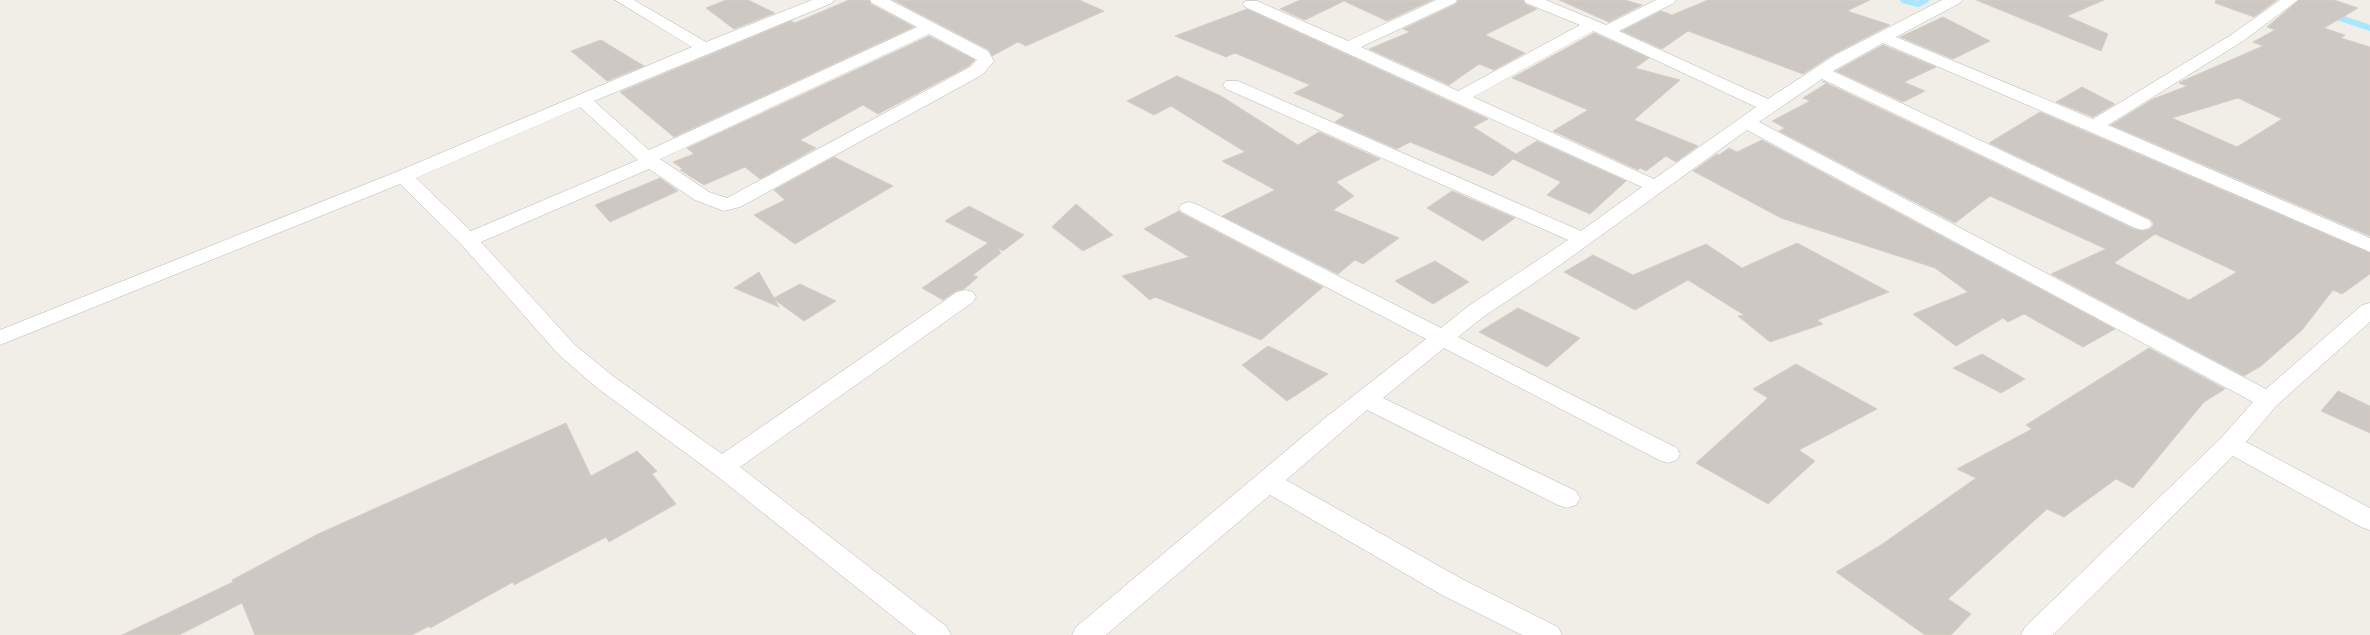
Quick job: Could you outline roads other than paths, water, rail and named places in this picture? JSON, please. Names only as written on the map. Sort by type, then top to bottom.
[{"type":"street","points":[[623,0],[705,48]]},
{"type":"street","points":[[0,338],[403,176],[705,48],[826,0]]},
{"type":"street","points":[[583,101],[649,160],[702,196],[724,205],[734,203],[976,71],[986,61],[982,56],[878,0]]},
{"type":"street","points":[[1260,0],[1251,4],[1657,187]]},
{"type":"street","points":[[1349,47],[1449,0]]},
{"type":"street","points":[[1532,0],[1599,28],[1769,106]]},
{"type":"street","points":[[1460,97],[1599,28],[1668,0]]},
{"type":"street","points":[[1086,635],[1364,399],[1475,312],[1583,239],[1769,106],[1821,72],[1882,37],[1954,0]]},
{"type":"street","points":[[2094,126],[2238,38],[2290,0]]},
{"type":"street","points":[[468,240],[649,160],[928,28]]},
{"type":"street","points":[[1882,37],[2094,126],[2370,246]]},
{"type":"street","points":[[1821,72],[2142,224]]},
{"type":"street","points":[[1232,85],[1583,239]]},
{"type":"street","points":[[1747,123],[2268,400]]},
{"type":"street","points":[[403,176],[468,240],[567,350],[605,382],[722,467],[937,635]]},
{"type":"street","points":[[1189,208],[1668,454]]},
{"type":"street","points":[[722,467],[965,297]]},
{"type":"street","points":[[2036,635],[2230,444],[2268,400],[2370,310]]},
{"type":"street","points":[[1364,399],[1567,498]]},
{"type":"street","points":[[2230,444],[2370,520]]},
{"type":"street","points":[[1268,482],[1452,587],[1548,635]]},
{"type":"waterway","points":[[1903,0],[1918,4],[1926,0]]},
{"type":"waterway","points":[[2331,15],[2370,28]]}]
